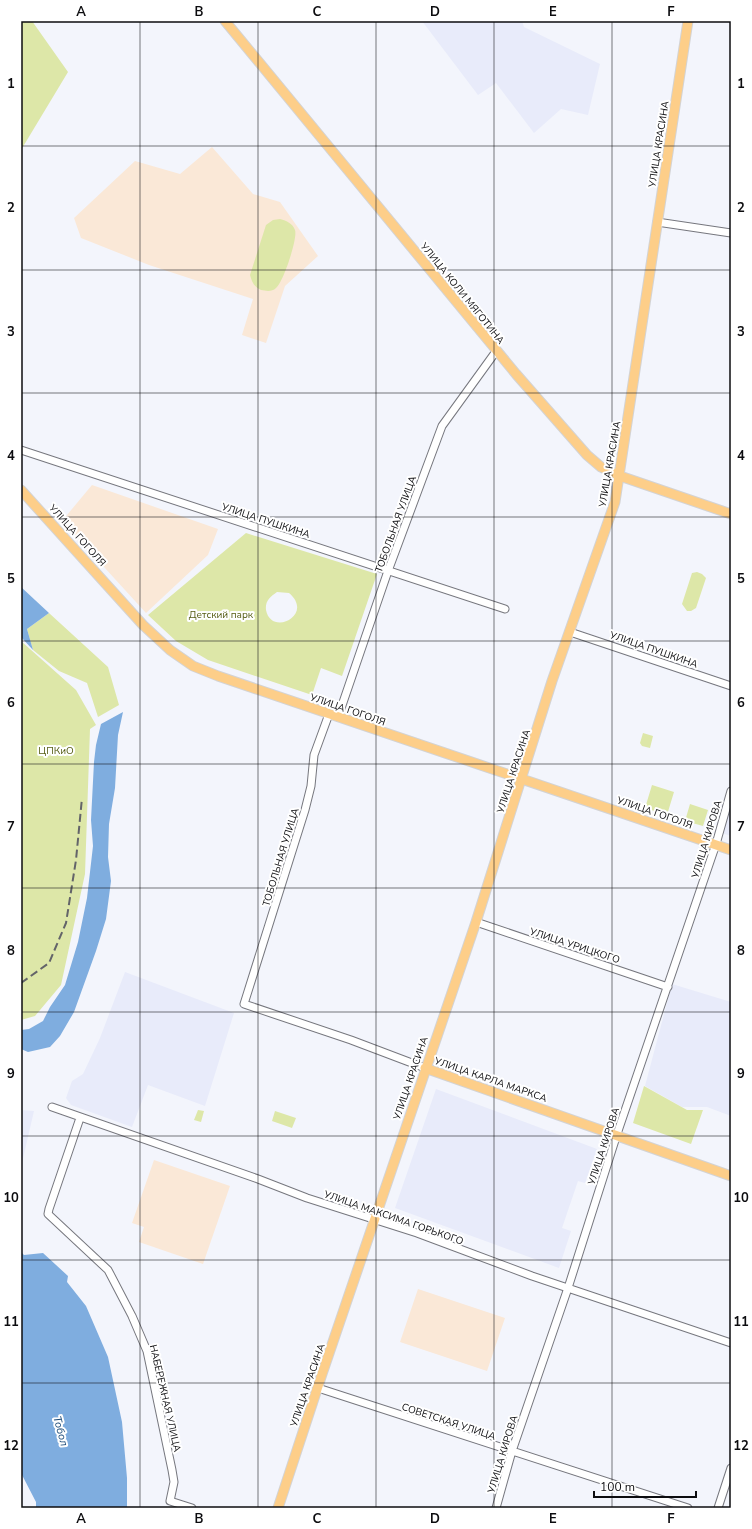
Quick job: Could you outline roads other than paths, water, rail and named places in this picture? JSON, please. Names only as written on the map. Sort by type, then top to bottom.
[{"type":"main road","name":"УЛИЦА КОЛИ МЯГОТИНА","points":[[225,21],[497,350],[587,455],[601,467],[620,476],[731,514]]},
{"type":"main road","name":"УЛИЦА КРАСИНА","points":[[278,1508],[425,1068],[476,922],[570,632],[615,502],[688,21]]},
{"type":"main road","name":"УЛИЦА ГОГОЛЯ","points":[[21,490],[144,625],[170,650],[193,666],[329,714],[731,850]]},
{"type":"main road","name":"УЛИЦА КАРЛА МАРКСА","points":[[425,1068],[617,1134],[731,1176]]},
{"type":"street","points":[[657,222],[731,233]]},
{"type":"street","name":"ТОБОЛЬНАЯ УЛИЦА","points":[[338,716],[388,571],[442,426],[497,350]]},
{"type":"street","name":"УЛИЦА ПУШКИНА","points":[[21,450],[505,609]]},
{"type":"street","name":"УЛИЦА ПУШКИНА","points":[[570,632],[731,686]]},
{"type":"street","name":"ТОБОЛЬНАЯ УЛИЦА","points":[[244,1004],[305,810],[311,786],[314,755],[329,714]]},
{"type":"street","name":"УЛИЦА КИРОВА","points":[[496,1508],[512,1451],[568,1288],[617,1134],[716,844],[731,791]]},
{"type":"street","name":"УЛИЦА УРИЦКОГО","points":[[476,922],[668,986]]},
{"type":"street","name":"УЛИЦА КАРЛА МАРКСА","points":[[244,1004],[363,1044],[425,1068]]},
{"type":"street","name":"УЛИЦА МАКСИМА ГОРЬКОГО","points":[[52,1108],[307,1198],[374,1219],[568,1288],[731,1343]]},
{"type":"street","name":"НАБЕРЕЖНАЯ УЛИЦА","points":[[80,1118],[48,1214],[108,1270],[132,1316],[147,1352],[158,1398],[174,1482],[170,1500],[192,1508]]},
{"type":"street","name":"СОВЕТСКАЯ УЛИЦА","points":[[318,1388],[688,1508]]},
{"type":"street","points":[[718,1508],[731,1468]]},
{"type":"water","points":[[21,587],[49,613],[27,629],[33,650],[21,637]]},
{"type":"water","points":[[123,712],[118,735],[115,788],[109,824],[108,857],[111,881],[106,919],[74,1012],[60,1036],[50,1047],[28,1052],[21,1049],[21,1030],[29,1029],[43,1021],[50,1007],[65,985],[78,942],[87,898],[93,846],[91,820],[96,745],[101,724]]},
{"type":"water","name":"Тобол","points":[[21,1252],[24,1255],[43,1253],[68,1276],[67,1282],[86,1306],[108,1357],[122,1422],[127,1478],[127,1508],[36,1508],[36,1502],[21,1473]]},
{"type":"railway","points":[[21,983],[49,963],[66,923],[76,860],[82,798]]},
{"type":"park label","name":"Детский парк","points":[[221,614]]},
{"type":"park label","name":"ЦПКиО","points":[[56,750]]}]
